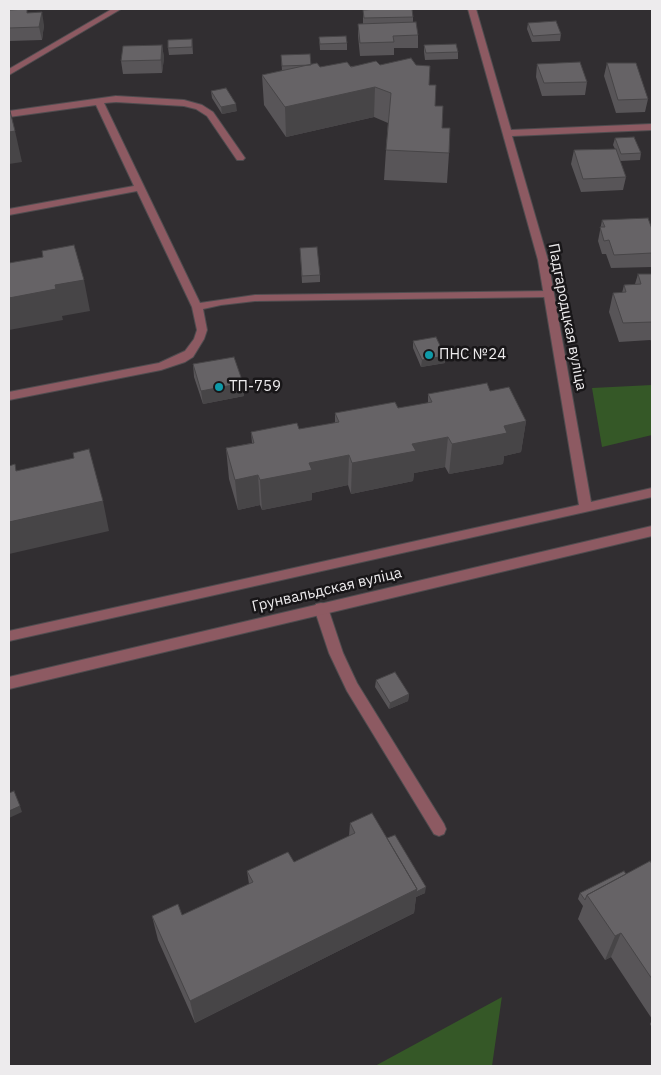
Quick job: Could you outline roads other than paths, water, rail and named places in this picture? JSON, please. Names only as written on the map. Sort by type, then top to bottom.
[{"type":"street","points":[[9,72],[117,9]]},
{"type":"street","name":"Падгародцкая вуліца","points":[[472,9],[543,260],[586,508]]},
{"type":"street","points":[[9,114],[98,100],[145,99],[175,102],[199,107],[215,120],[240,158]]},
{"type":"street","points":[[9,396],[161,366],[189,354],[199,339],[202,330],[197,307],[98,100]]},
{"type":"street","points":[[508,133],[652,127]]},
{"type":"street","points":[[9,212],[139,188]]},
{"type":"street","points":[[197,307],[255,298],[550,294]]},
{"type":"street","name":"Грунвальдская вуліца","points":[[9,636],[652,493]]},
{"type":"street","name":"Грунвальдская вуліца","points":[[9,683],[652,531]]},
{"type":"street","points":[[321,608],[336,653],[352,687],[439,829]]},
{"type":"place","name":"ПНС №24","points":[[429,355]]},
{"type":"place","name":"ТП-759","points":[[219,387]]}]
